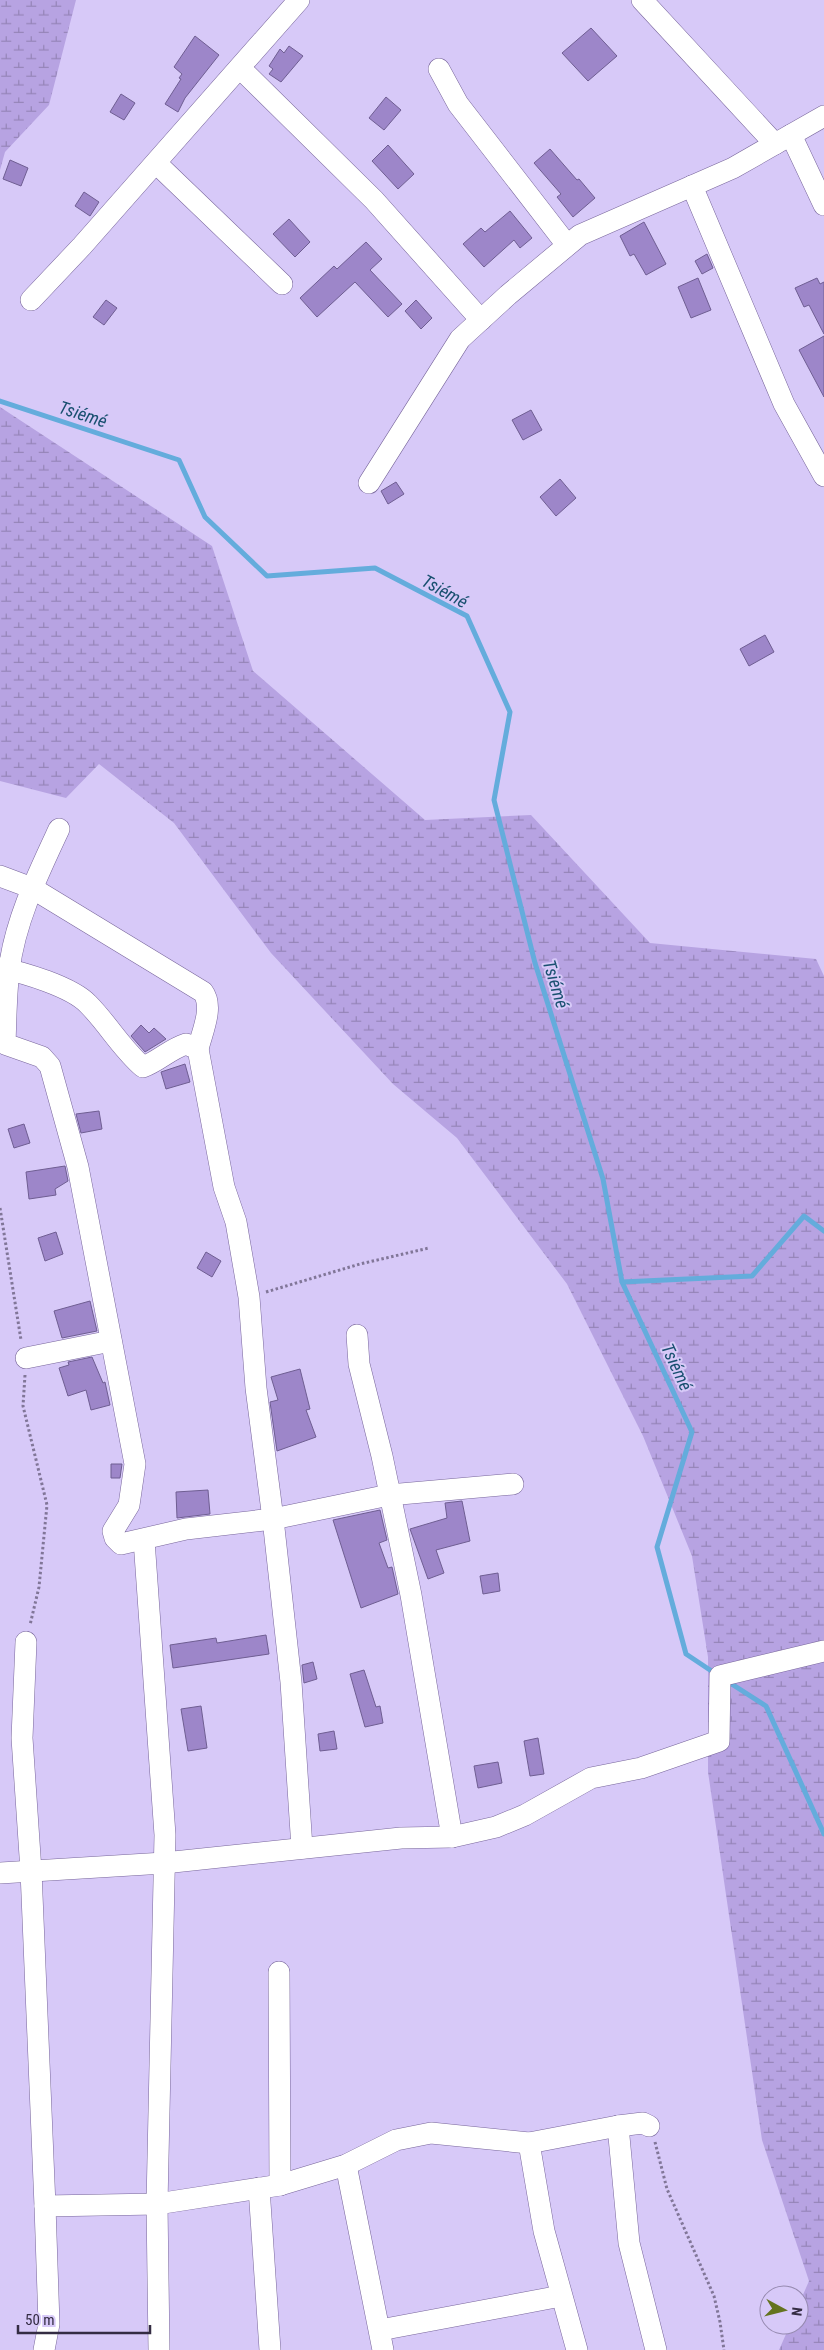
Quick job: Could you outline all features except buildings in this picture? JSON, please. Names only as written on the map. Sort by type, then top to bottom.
[{"type":"street","points":[[31,300],[156,163],[299,0]]},
{"type":"street","points":[[642,0],[783,140],[824,205]]},
{"type":"street","points":[[240,68],[374,200],[480,320]]},
{"type":"street","points":[[439,69],[458,104],[567,246]]},
{"type":"street","points":[[370,483],[460,339],[580,235],[733,168],[824,116]]},
{"type":"street","points":[[156,163],[282,284]]},
{"type":"street","points":[[692,186],[784,404],[824,476]]},
{"type":"street","points":[[59,829],[32,888],[4,969],[5,1044],[42,1057],[50,1066],[78,1167],[135,1464],[129,1505],[113,1531],[115,1538],[121,1544],[186,1529],[273,1519],[389,1495],[513,1484]]},
{"type":"street","points":[[0,876],[32,888],[203,992],[208,999],[208,1007],[198,1049],[224,1187],[236,1222],[249,1297],[258,1405],[291,1682],[302,1848]]},
{"type":"street","points":[[4,969],[70,991],[87,1002],[127,1054],[143,1067],[157,1062],[172,1048],[186,1044],[198,1049]]},
{"type":"street","points":[[357,1335],[359,1364],[382,1456],[411,1595],[452,1837]]},
{"type":"street","points":[[26,1358],[111,1341]]},
{"type":"street","points":[[144,1540],[165,1835],[157,2204],[160,2350]]},
{"type":"street","points":[[26,1642],[22,1738],[31,1871],[46,2206],[49,2324],[44,2350]]},
{"type":"street","points":[[0,1872],[164,1862],[401,1838],[452,1837],[496,1826],[525,1815],[590,1778],[641,1768],[719,1741],[720,1676],[824,1651]]},
{"type":"street","points":[[279,1972],[280,2185]]},
{"type":"street","points":[[46,2206],[157,2204],[280,2185],[346,2165],[396,2140],[431,2133],[529,2143],[618,2126],[643,2123],[649,2126]]},
{"type":"street","points":[[618,2126],[629,2243],[656,2350]]},
{"type":"street","points":[[529,2143],[544,2231],[577,2350]]},
{"type":"street","points":[[346,2165],[370,2292],[382,2340],[561,2296]]},
{"type":"street","points":[[259,2188],[270,2350]]},
{"type":"path","points":[[0,1208],[19,1333],[26,1358],[23,1406],[47,1505],[39,1587],[26,1642]]},
{"type":"path","points":[[249,1297],[360,1264],[429,1248]]},
{"type":"path","points":[[649,2126],[652,2129],[666,2189],[714,2296],[724,2350]]},
{"type":"green space","points":[[0,0],[76,0],[49,105],[5,152],[0,170]]},
{"type":"green space","points":[[0,407],[212,546],[253,671],[425,820],[531,815],[650,943],[816,959],[824,976],[824,2350],[779,2350],[786,2335],[809,2335],[809,2285],[807,2285],[809,2281],[762,2140],[708,1772],[708,1657],[692,1556],[643,1436],[567,1284],[457,1138],[393,1084],[271,953],[174,823],[99,764],[66,798],[0,781]]},
{"type":"waterway","name":"Tsiémé","points":[[0,401],[179,460],[205,517],[267,576],[375,568],[467,616],[510,712],[494,800],[535,963],[603,1179],[622,1282],[692,1432],[657,1547],[686,1654],[716,1674]]},
{"type":"waterway","points":[[622,1282],[752,1276],[804,1216],[824,1231]]},
{"type":"waterway","name":"Tsiémé","points":[[727,1681],[766,1706],[824,1834]]}]
